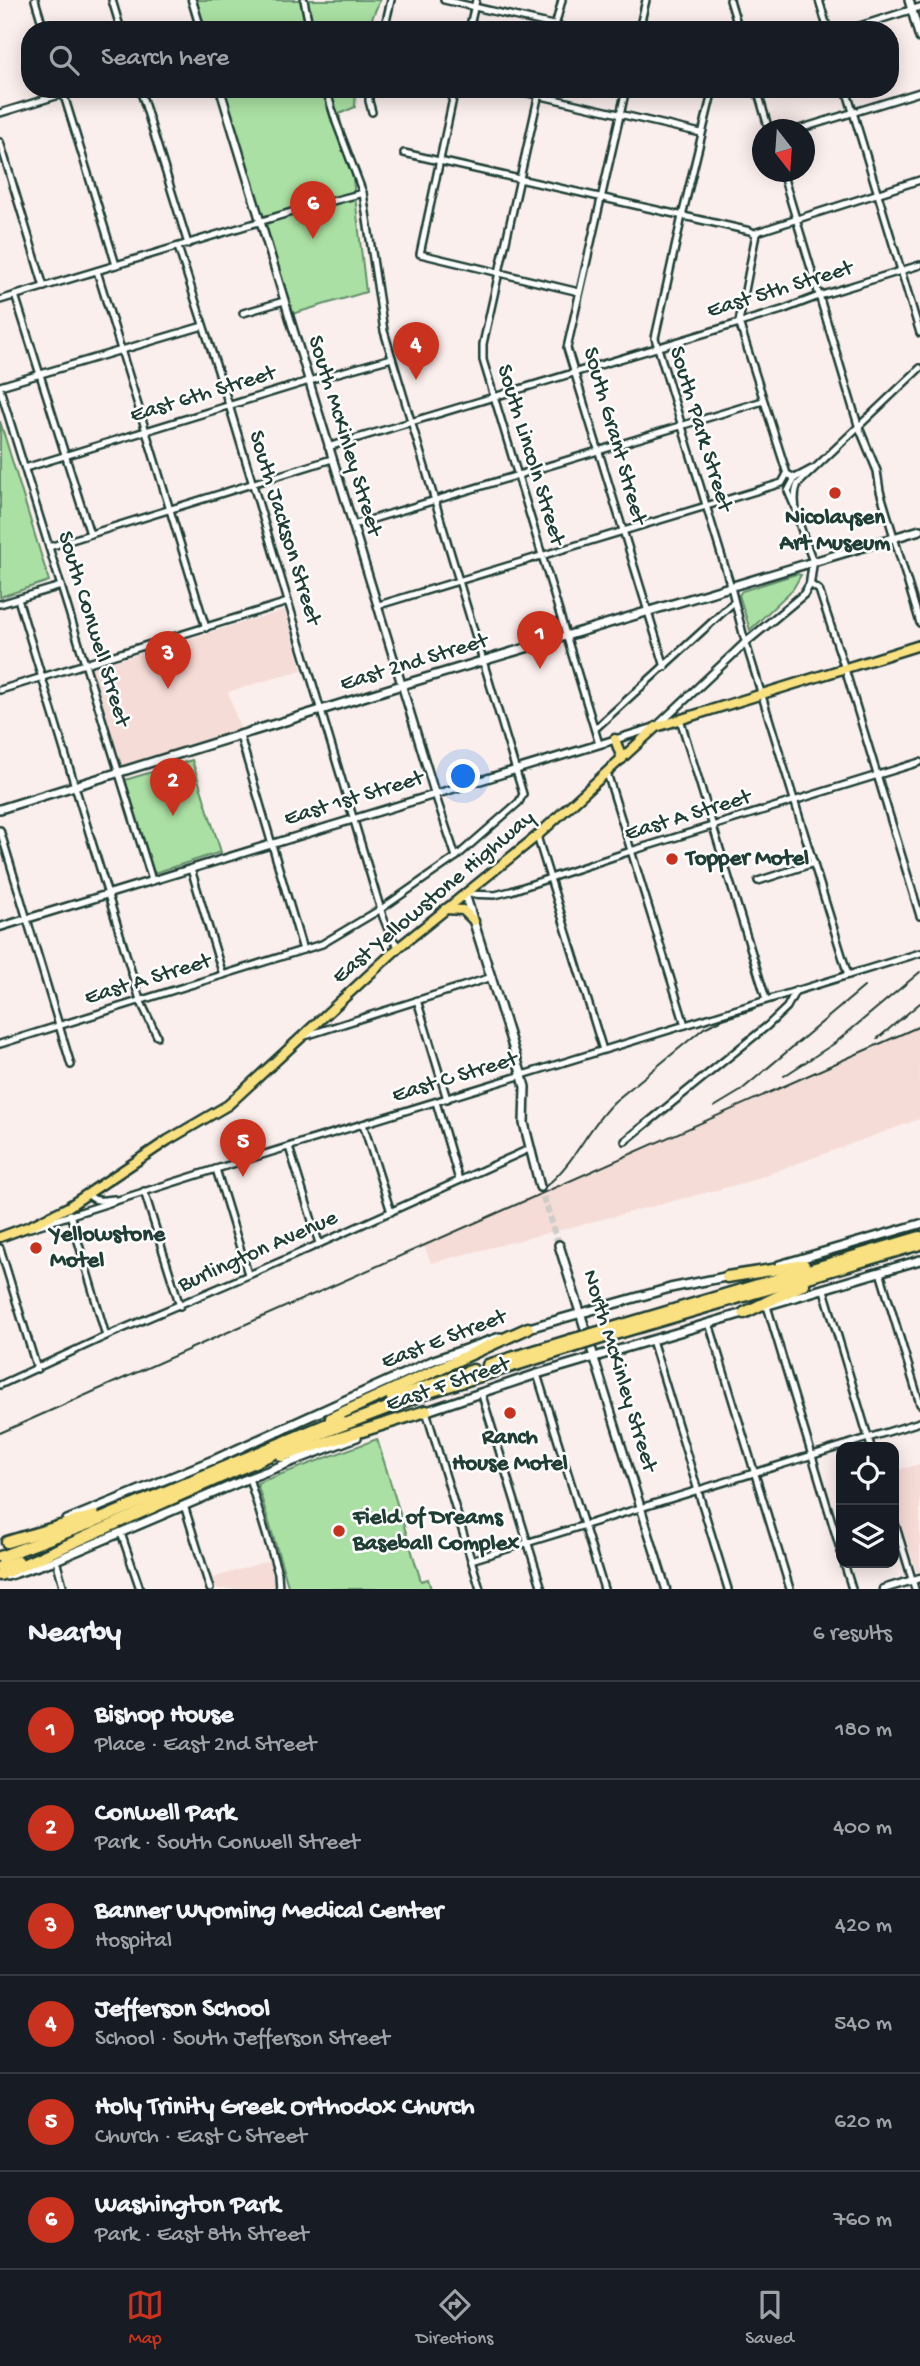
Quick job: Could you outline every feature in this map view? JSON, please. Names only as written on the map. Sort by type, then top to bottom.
[{"type":"highway","points":[[744,1313],[868,1256],[920,1237]]},
{"type":"highway","points":[[0,1557],[53,1538],[303,1433],[429,1385],[868,1256],[920,1244]]},
{"type":"highway","points":[[727,1277],[868,1256]]},
{"type":"highway","points":[[303,1433],[333,1416],[528,1328]]},
{"type":"highway","points":[[0,1577],[318,1434],[572,1343]]},
{"type":"highway","points":[[225,1474],[426,1411]]},
{"type":"highway","points":[[4,1544],[132,1505]]},
{"type":"highway","points":[[0,1567],[100,1530]]},
{"type":"main road","points":[[909,0],[916,8],[920,38]]},
{"type":"main road","name":"East 2nd Street","points":[[0,809],[920,530]]},
{"type":"main road","name":"East 1st Street","points":[[656,726],[920,645]]},
{"type":"main road","name":"East Yellowstone Highway","points":[[0,1237],[69,1212],[88,1194],[168,1140],[228,1105],[399,947],[537,836],[656,726]]},
{"type":"main road","points":[[615,739],[622,759]]},
{"type":"main road","points":[[465,894],[525,1087],[524,1123],[540,1187]]},
{"type":"main road","points":[[445,909],[463,910],[474,921]]},
{"type":"main road","name":"East E Street","points":[[4,1544],[218,1458],[434,1360],[528,1328],[670,1288],[816,1256],[920,1224]]},
{"type":"main road","name":"North McKinley Street","points":[[559,1245],[594,1357]]},
{"type":"main road","name":"East F Street","points":[[0,1577],[56,1560],[249,1478],[481,1392],[920,1260]]},
{"type":"street","points":[[35,0],[41,21]]},
{"type":"street","points":[[112,0],[118,21]]},
{"type":"street","points":[[192,0],[198,21]]},
{"type":"street","points":[[304,0],[308,21]]},
{"type":"street","points":[[386,21],[391,0]]},
{"type":"street","points":[[444,0],[475,3],[535,21]]},
{"type":"street","points":[[557,21],[562,0]]},
{"type":"street","points":[[641,21],[646,0]]},
{"type":"street","points":[[730,0],[736,21]]},
{"type":"street","points":[[820,0],[826,21]]},
{"type":"street","points":[[471,21],[475,3]]},
{"type":"street","points":[[875,21],[916,8]]},
{"type":"street","points":[[815,124],[920,92]]},
{"type":"street","points":[[0,113],[45,98]]},
{"type":"street","points":[[65,98],[116,265]]},
{"type":"street","points":[[143,98],[188,244]]},
{"type":"street","name":"South McKinley Street","points":[[223,98],[435,794]]},
{"type":"street","points":[[329,98],[363,193],[381,314],[393,358],[517,769]]},
{"type":"street","points":[[369,98],[372,112]]},
{"type":"street","points":[[453,98],[420,254],[579,292]]},
{"type":"street","name":"South Lincoln Street","points":[[538,98],[483,344],[483,360],[599,744]]},
{"type":"street","points":[[561,98],[701,133]]},
{"type":"street","name":"South Grant Street","points":[[624,98],[567,348],[665,667]]},
{"type":"street","name":"South Park Street","points":[[711,98],[655,334],[680,426],[731,587],[745,643],[848,975]]},
{"type":"street","points":[[760,98],[766,119]]},
{"type":"street","points":[[849,98],[920,332]]},
{"type":"street","points":[[0,142],[44,287]]},
{"type":"street","points":[[404,153],[756,234]]},
{"type":"street","points":[[795,478],[787,474],[739,322],[756,234],[920,180]]},
{"type":"street","points":[[785,182],[858,425],[877,471],[920,623]]},
{"type":"street","points":[[0,300],[363,193]]},
{"type":"street","name":"South Jackson Street","points":[[178,247],[229,405],[381,909],[391,937],[399,947]]},
{"type":"street","name":"East 5th Street","points":[[328,447],[782,310],[920,265]]},
{"type":"street","points":[[97,271],[206,628]]},
{"type":"street","points":[[15,295],[90,534]]},
{"type":"street","points":[[243,313],[284,301]]},
{"type":"street","points":[[0,388],[203,326]]},
{"type":"street","name":"East 6th Street","points":[[24,468],[393,358]]},
{"type":"street","points":[[920,368],[814,467],[796,489],[796,508],[813,562],[810,584],[819,590],[920,916]]},
{"type":"street","name":"South Conwell Street","points":[[0,388],[152,880]]},
{"type":"street","points":[[354,525],[762,401]]},
{"type":"street","points":[[49,547],[332,459]]},
{"type":"street","points":[[788,491],[795,478],[814,467]]},
{"type":"street","points":[[379,605],[782,483],[787,474]]},
{"type":"street","points":[[782,483],[796,508]]},
{"type":"street","name":"East Yellowstone Highway","points":[[656,726],[745,643],[804,594],[810,584]]},
{"type":"street","points":[[0,604],[61,586]]},
{"type":"street","points":[[18,598],[140,1000],[157,1036]]},
{"type":"street","points":[[595,729],[734,602]]},
{"type":"street","points":[[0,691],[288,603]]},
{"type":"street","points":[[680,719],[766,999]]},
{"type":"street","name":"East 1st Street","points":[[0,927],[656,726]]},
{"type":"street","points":[[240,736],[303,950]]},
{"type":"street","name":"East A Street","points":[[465,894],[495,895],[920,762]]},
{"type":"street","name":"East A Street","points":[[0,1044],[323,944],[381,909],[456,856],[519,802],[523,794],[517,769]]},
{"type":"street","points":[[607,773],[685,1025]]},
{"type":"street","points":[[435,794],[456,856]]},
{"type":"street","points":[[0,830],[71,1065]]},
{"type":"street","points":[[537,836],[603,1050]]},
{"type":"street","points":[[758,881],[814,863]]},
{"type":"street","points":[[191,869],[223,975]]},
{"type":"street","name":"East C Street","points":[[69,1212],[124,1198],[920,953]]},
{"type":"street","points":[[304,1036],[492,977]]},
{"type":"street","points":[[625,1141],[767,1026],[787,1007],[796,990]]},
{"type":"street","points":[[416,1000],[447,1099]]},
{"type":"street","points":[[436,1102],[460,1180]]},
{"type":"street","points":[[362,1124],[391,1212]]},
{"type":"street","points":[[289,1147],[319,1242]]},
{"type":"street","name":"Burlington Avenue","points":[[0,1385],[529,1149]]},
{"type":"street","points":[[216,1169],[248,1274]]},
{"type":"street","points":[[144,1191],[180,1306]]},
{"type":"street","name":"East C Street","points":[[88,1194],[99,1201],[124,1198]]},
{"type":"street","points":[[69,1212],[106,1336]]},
{"type":"street","points":[[0,1248],[37,1369]]},
{"type":"street","points":[[880,1272],[920,1404]]},
{"type":"street","points":[[824,1290],[870,1442]]},
{"type":"street","points":[[767,1306],[836,1535]]},
{"type":"street","points":[[709,1323],[790,1589]]},
{"type":"street","points":[[652,1340],[728,1589]]},
{"type":"street","name":"North McKinley Street","points":[[594,1357],[666,1589]]},
{"type":"street","points":[[537,1374],[604,1589]]},
{"type":"street","points":[[481,1392],[542,1589]]},
{"type":"street","points":[[426,1411],[480,1589]]},
{"type":"street","points":[[471,1560],[920,1422]]},
{"type":"street","points":[[249,1478],[278,1573],[279,1589]]},
{"type":"street","points":[[184,1505],[210,1589]]},
{"type":"street","points":[[121,1533],[140,1589]]},
{"type":"street","points":[[899,1533],[916,1579],[915,1589]]},
{"type":"street","points":[[56,1560],[64,1589]]},
{"type":"street","points":[[846,1568],[852,1589]]},
{"type":"street","points":[[883,1589],[916,1579]]},
{"type":"shaded area","points":[[285,610],[302,670],[228,692],[241,731],[121,768],[91,668]]},
{"type":"shaded area","points":[[920,1025],[920,1119],[744,1183],[431,1263],[423,1244]]},
{"type":"shaded area","points":[[920,1464],[920,1573],[917,1574],[899,1517],[899,1470]]},
{"type":"shaded area","points":[[270,1560],[276,1588],[280,1589],[216,1589],[213,1578]]},
{"type":"green space","points":[[196,0],[380,0],[371,21],[202,21]]},
{"type":"green space","points":[[225,98],[356,98],[355,107],[339,114],[353,179],[366,292],[289,315]]},
{"type":"green space","points":[[0,421],[49,581],[0,597]]},
{"type":"green space","points":[[796,574],[801,575],[793,589],[750,630],[739,595],[742,591]]},
{"type":"green space","points":[[192,760],[221,852],[154,873],[125,780]]},
{"type":"green space","name":"Field of Dreams Baseball Complex","points":[[377,1439],[421,1581],[428,1579],[431,1589],[289,1589],[257,1483]]},
{"type":"tunnel","points":[[540,1187],[559,1245]]},
{"type":"railway","points":[[784,1076],[835,1043],[920,972]]},
{"type":"railway","points":[[714,1107],[739,1092],[864,987]]},
{"type":"railway","points":[[877,1039],[920,1003]]},
{"type":"railway","points":[[546,1186],[566,1166],[597,1121],[615,1101],[704,1028],[755,1009]]},
{"type":"railway","points":[[0,1433],[920,1026]]},
{"type":"place","name":"Washington Park","points":[[313,239]]},
{"type":"place","name":"Jefferson School","points":[[416,380]]},
{"type":"place","name":"Nicolaysen Art Museum","points":[[835,493]]},
{"type":"place","name":"Bishop House","points":[[540,669]]},
{"type":"place","name":"Banner Wyoming Medical Center","points":[[168,689]]},
{"type":"place","name":"Conwell Park","points":[[173,816]]},
{"type":"place","name":"Topper Motel","points":[[672,859]]},
{"type":"place","name":"Holy Trinity Greek Orthodox Church","points":[[243,1177]]},
{"type":"place","name":"Yellowstone Motel","points":[[36,1248]]},
{"type":"place","name":"Ranch House Motel","points":[[510,1413]]},
{"type":"place","name":"Field of Dreams Baseball Complex","points":[[339,1531]]}]
